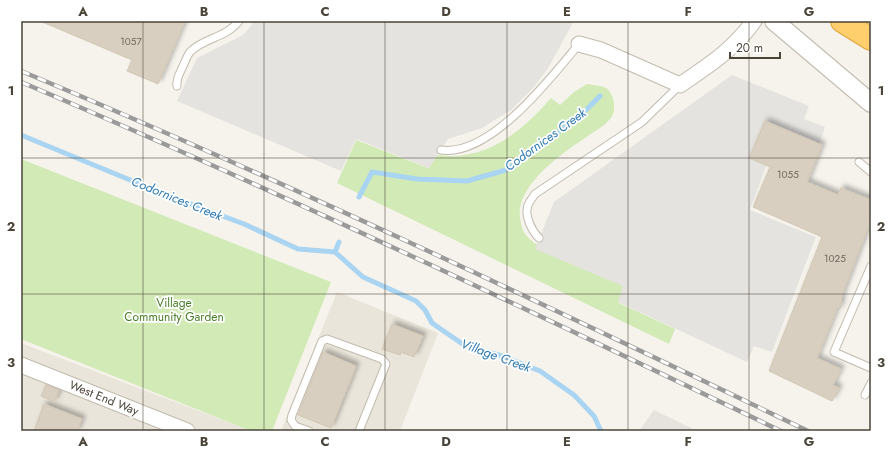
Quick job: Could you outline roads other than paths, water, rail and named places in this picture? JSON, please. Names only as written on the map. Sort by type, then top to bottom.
[{"type":"highway","points":[[842,21],[871,39]]},
{"type":"street","points":[[579,44],[601,50],[680,85],[724,54],[744,34],[754,21]]},
{"type":"street","points":[[774,21],[871,103]]},
{"type":"street","name":"West End Way","points":[[21,365],[187,431]]},
{"type":"lane","points":[[177,86],[176,80],[189,53],[198,46],[222,35],[236,26],[239,21]]},
{"type":"lane","points":[[441,150],[451,151],[470,146],[507,122],[546,82],[579,44]]},
{"type":"lane","points":[[539,238],[533,232],[527,206],[535,194],[601,148],[642,122],[680,85]]},
{"type":"lane","points":[[859,162],[871,172]]},
{"type":"lane","points":[[871,266],[834,352],[871,368]]},
{"type":"lane","points":[[309,431],[295,426],[291,420],[322,341],[327,339],[382,359],[386,364],[359,431]]},
{"type":"lane","points":[[865,395],[871,383]]},
{"type":"waterway","name":"Codornices Creek","points":[[359,197],[372,172],[417,179],[467,181],[506,170],[581,115],[600,96]]},
{"type":"waterway","name":"Codornices Creek","points":[[21,135],[164,194],[244,224],[298,249],[335,252]]},
{"type":"waterway","name":"Village Creek","points":[[339,242],[335,252],[363,277],[416,301],[425,310],[432,323],[464,345],[502,356],[540,371],[574,395],[594,416],[601,431]]},
{"type":"railway","points":[[21,71],[220,156],[417,246],[515,291],[808,431]]},
{"type":"railway","points":[[21,82],[308,208],[781,431]]},
{"type":"park label","name":"Village Community Garden","points":[[174,310]]}]
